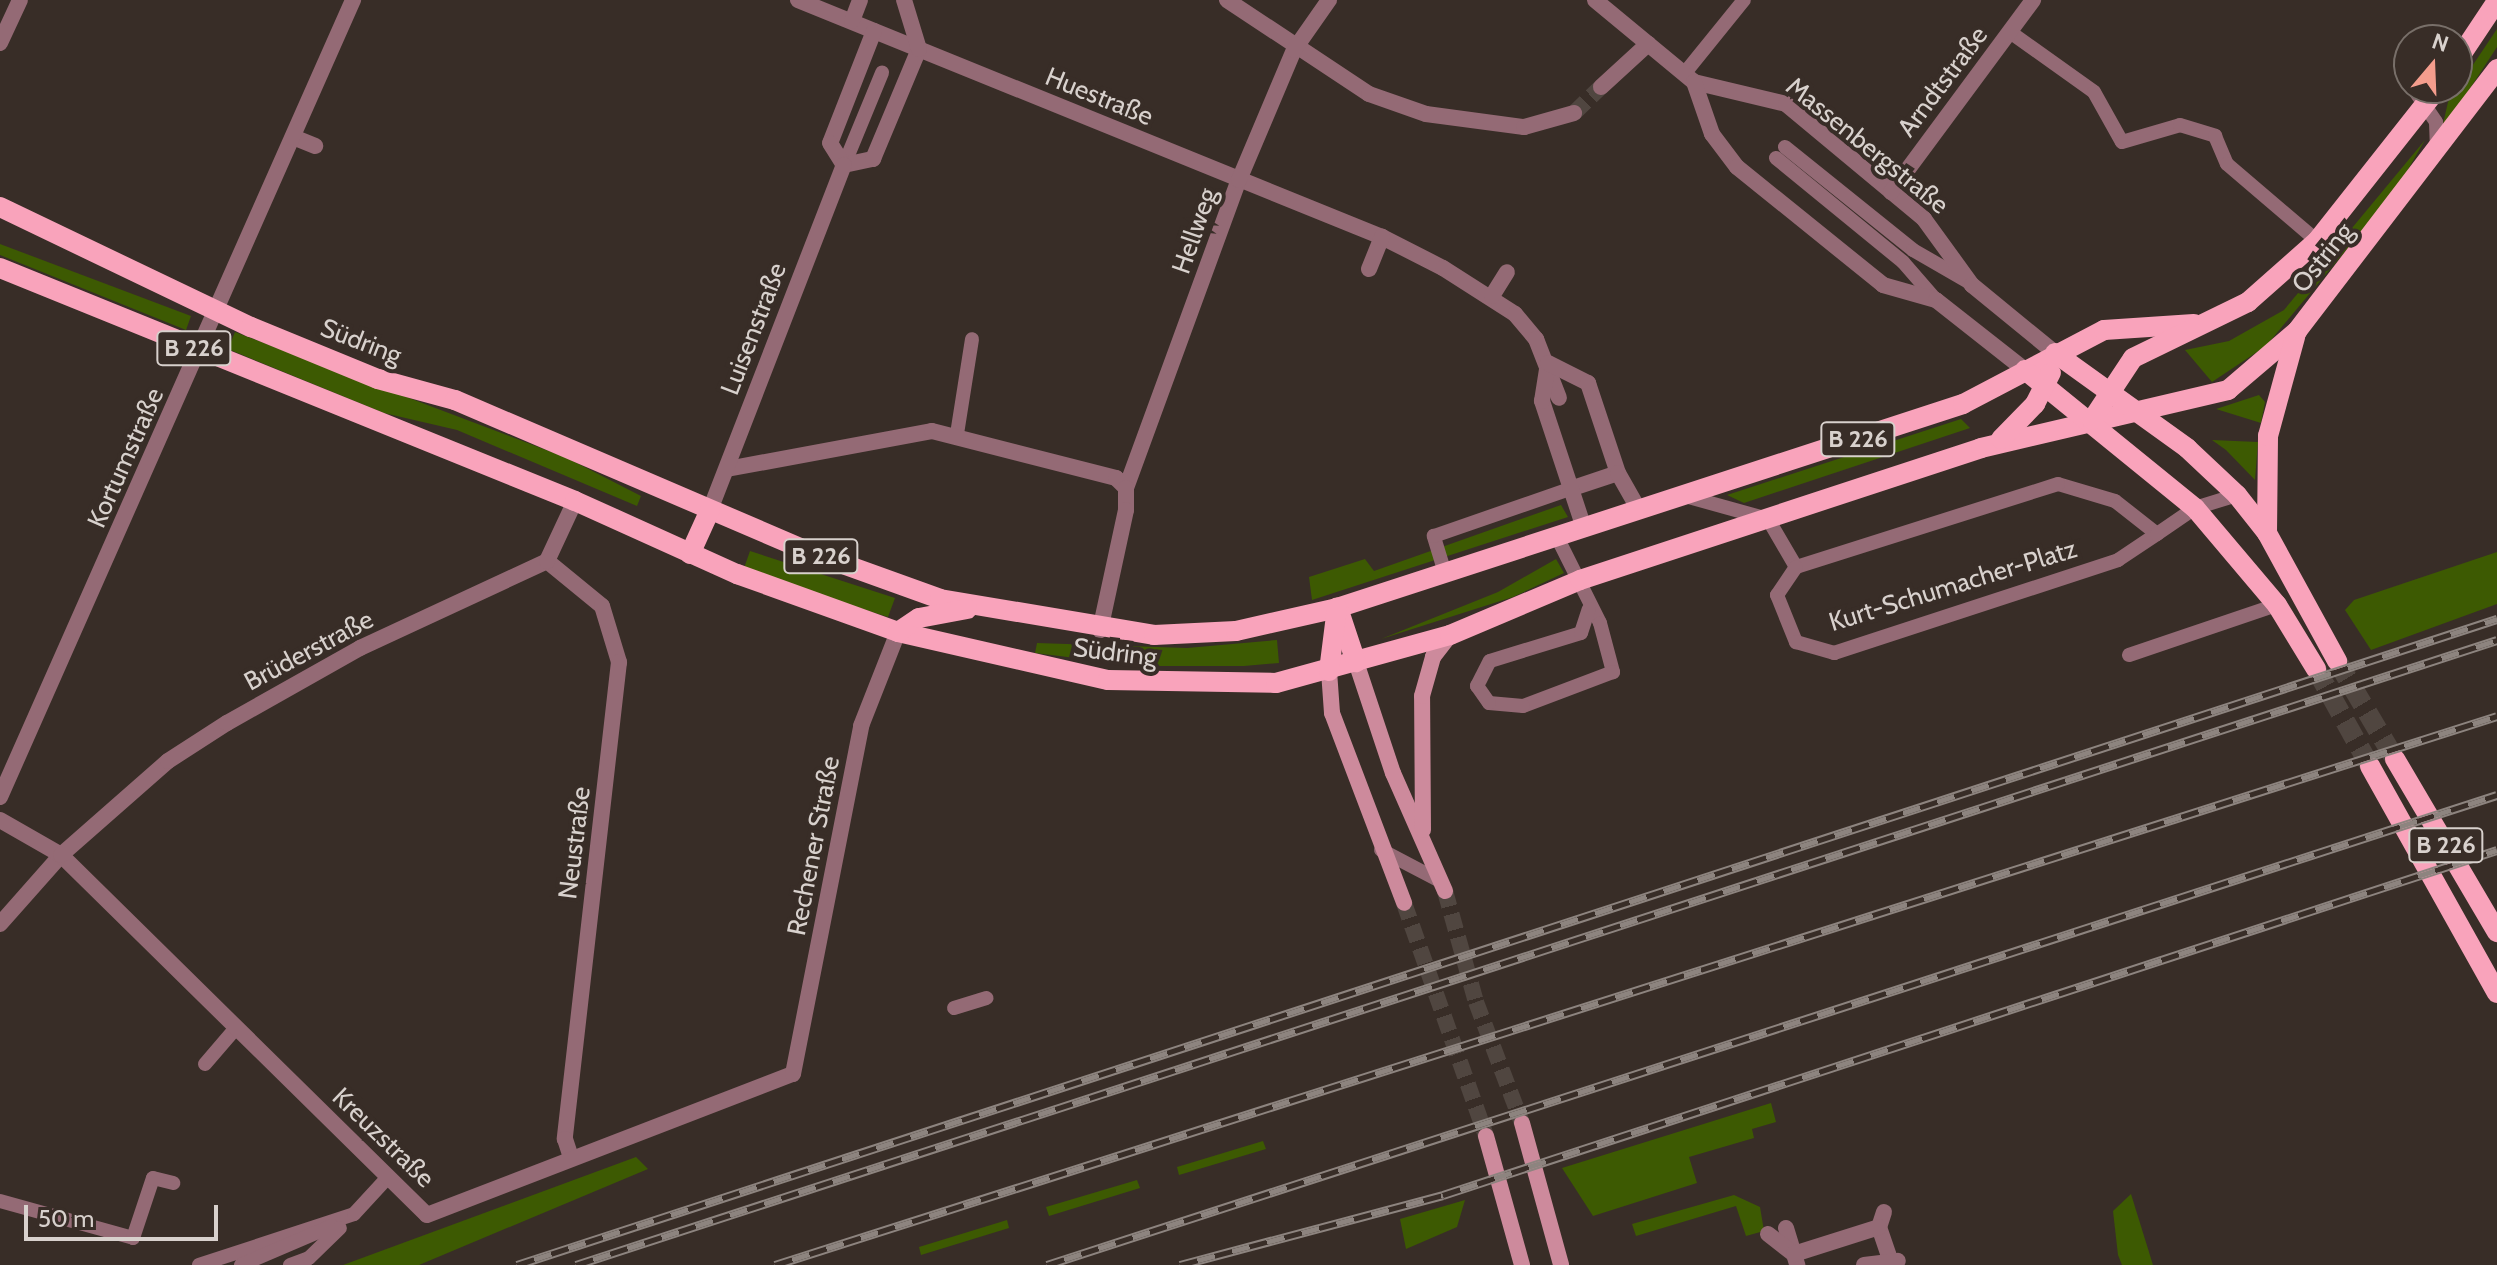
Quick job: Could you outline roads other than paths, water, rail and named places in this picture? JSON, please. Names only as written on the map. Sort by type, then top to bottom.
[{"type":"main road","points":[[2473,37],[2497,1]]},
{"type":"main road","name":"Ostring","points":[[2138,413],[2228,390],[2297,331],[2437,155],[2497,69]]},
{"type":"main road","name":"Ostring","points":[[2107,392],[2133,358],[2194,324],[2248,302],[2317,241],[2426,106]]},
{"type":"main road","name":"Südring","points":[[0,207],[216,312],[378,379],[469,406],[710,510],[933,597],[1100,630],[1236,631],[1337,608]]},
{"type":"main road","name":"Südring","points":[[0,268],[575,501],[690,554],[898,632],[1053,671],[1159,685],[1276,683],[1329,671]]},
{"type":"main road","name":"Ostring","points":[[2055,353],[2119,327],[2194,324]]},
{"type":"main road","name":"B 226","points":[[2267,533],[2268,436],[2297,331]]},
{"type":"main road","points":[[1997,443],[2047,385],[2055,353]]},
{"type":"main road","name":"B 226","points":[[1337,608],[1963,404],[2055,353],[2138,413],[2237,495],[2267,533],[2337,661]]},
{"type":"main road","points":[[2025,370],[2092,420],[2195,508],[2277,605],[2316,669]]},
{"type":"main road","name":"B 226","points":[[2092,420],[2107,392]]},
{"type":"main road","name":"B 226","points":[[1329,671],[1450,635],[1580,580],[1997,443],[2092,420],[2138,413]]},
{"type":"main road","points":[[690,554],[710,510]]},
{"type":"main road","name":"Südring","points":[[898,632],[919,618],[979,608]]},
{"type":"main road","points":[[1337,608],[1442,886]]},
{"type":"main road","points":[[1337,608],[1329,671],[1332,713],[1381,850],[1404,903]]},
{"type":"main road","points":[[1424,839],[1422,696],[1433,657],[1450,635]]},
{"type":"main road","name":"B 226","points":[[2395,759],[2497,932]]},
{"type":"main road","name":"B 226","points":[[2370,766],[2497,993]]},
{"type":"main road","points":[[1522,1123],[1561,1265]]},
{"type":"main road","points":[[1486,1136],[1522,1265]]},
{"type":"street","points":[[0,43],[20,0]]},
{"type":"street","name":"Kortumstraße","points":[[0,797],[353,0]]},
{"type":"street","name":"Huestraße","points":[[798,0],[1382,237],[1492,296],[1536,339],[1560,393]]},
{"type":"street","points":[[852,21],[860,0]]},
{"type":"street","points":[[874,31],[830,143],[844,165],[873,159],[919,49],[904,0]]},
{"type":"street","points":[[1227,0],[1294,50],[1369,94],[1426,114],[1524,127],[1574,113]]},
{"type":"street","name":"Hellweg","points":[[1100,630],[1126,488],[1239,180],[1294,50],[1329,0]]},
{"type":"street","name":"Massenbergstraße","points":[[1595,0],[1689,78],[1774,97],[1942,237],[1972,285],[2055,353]]},
{"type":"street","name":"Arndtstraße","points":[[1891,192],[2033,0]]},
{"type":"street","points":[[1601,87],[1648,44]]},
{"type":"street","points":[[1689,78],[1712,134],[1737,167],[1883,285],[1936,300],[2025,370]]},
{"type":"street","points":[[293,137],[315,146]]},
{"type":"street","name":"Luisenstraße","points":[[710,510],[844,165]]},
{"type":"street","points":[[1369,269],[1382,237]]},
{"type":"street","points":[[1492,296],[1507,272]]},
{"type":"street","points":[[1584,528],[1542,401],[1548,363],[1588,383],[1618,473],[1639,510]]},
{"type":"street","points":[[727,469],[932,431],[957,434],[1097,470],[1126,488]]},
{"type":"street","points":[[1573,488],[1618,473]]},
{"type":"street","points":[[547,561],[575,501]]},
{"type":"street","name":"Brüderstraße","points":[[61,855],[168,761],[227,723],[360,648],[547,561]]},
{"type":"street","name":"Neustraße","points":[[547,561],[602,606],[619,662],[565,1139],[571,1158]]},
{"type":"street","name":"Rechener Straße","points":[[793,1074],[861,726],[898,632]]},
{"type":"street","name":"Kreuzstraße","points":[[0,820],[61,855],[427,1215],[793,1074]]},
{"type":"street","points":[[0,924],[61,855]]},
{"type":"street","points":[[1796,1259],[1882,1219],[1895,1262],[1864,1265]]},
{"type":"street","points":[[1786,1228],[1796,1259]]},
{"type":"street","points":[[1768,1234],[1796,1259]]},
{"type":"lane","points":[[1689,78],[1744,0]]},
{"type":"lane","points":[[2010,32],[2094,92],[2122,142],[2180,125],[2215,136],[2227,164],[2317,241]]},
{"type":"lane","points":[[844,165],[882,73]]},
{"type":"lane","points":[[2426,106],[2436,122],[2437,155]]},
{"type":"lane","points":[[1936,300],[1919,278],[1780,153],[1932,262],[1972,285]]},
{"type":"lane","points":[[1919,278],[1932,262]]},
{"type":"lane","points":[[957,434],[972,339]]},
{"type":"lane","points":[[1685,496],[1768,519],[1796,567],[2058,484],[2115,501],[2157,534]]},
{"type":"lane","points":[[1445,573],[1434,536],[1573,488]]},
{"type":"lane","name":"Kurt-Schumacher-Platz","points":[[1796,567],[1777,595],[1796,642],[1834,653],[2079,575],[2157,534],[2195,508],[2237,495]]},
{"type":"lane","points":[[1557,537],[1580,580],[1589,609],[1600,623],[1613,672],[1523,706],[1489,703],[1477,686],[1490,661],[1581,633],[1589,609]]},
{"type":"lane","points":[[2129,655],[2277,605]]},
{"type":"lane","points":[[1381,850],[1442,886]]},
{"type":"lane","points":[[954,1008],[987,998]]},
{"type":"lane","points":[[205,1064],[235,1029]]},
{"type":"lane","points":[[290,1265],[309,1258],[388,1177]]},
{"type":"lane","points":[[0,1201],[133,1238],[153,1178],[173,1183]]},
{"type":"lane","points":[[199,1265],[298,1236],[354,1214]]},
{"type":"lane","points":[[241,1265],[298,1236]]},
{"type":"tunnel","points":[[1574,113],[1601,87]]},
{"type":"tunnel","points":[[2337,661],[2395,759]]},
{"type":"tunnel","points":[[2316,669],[2370,766]]},
{"type":"tunnel","points":[[1445,891],[1476,1002],[1522,1123]]},
{"type":"tunnel","points":[[1404,903],[1486,1136]]},
{"type":"railway","points":[[517,1265],[2497,619]]},
{"type":"railway","points":[[576,1265],[2497,640]]},
{"type":"railway","points":[[775,1265],[2497,716]]},
{"type":"railway","points":[[1047,1265],[2497,795]]},
{"type":"railway","points":[[1180,1265],[1443,1195],[2497,850]]}]
